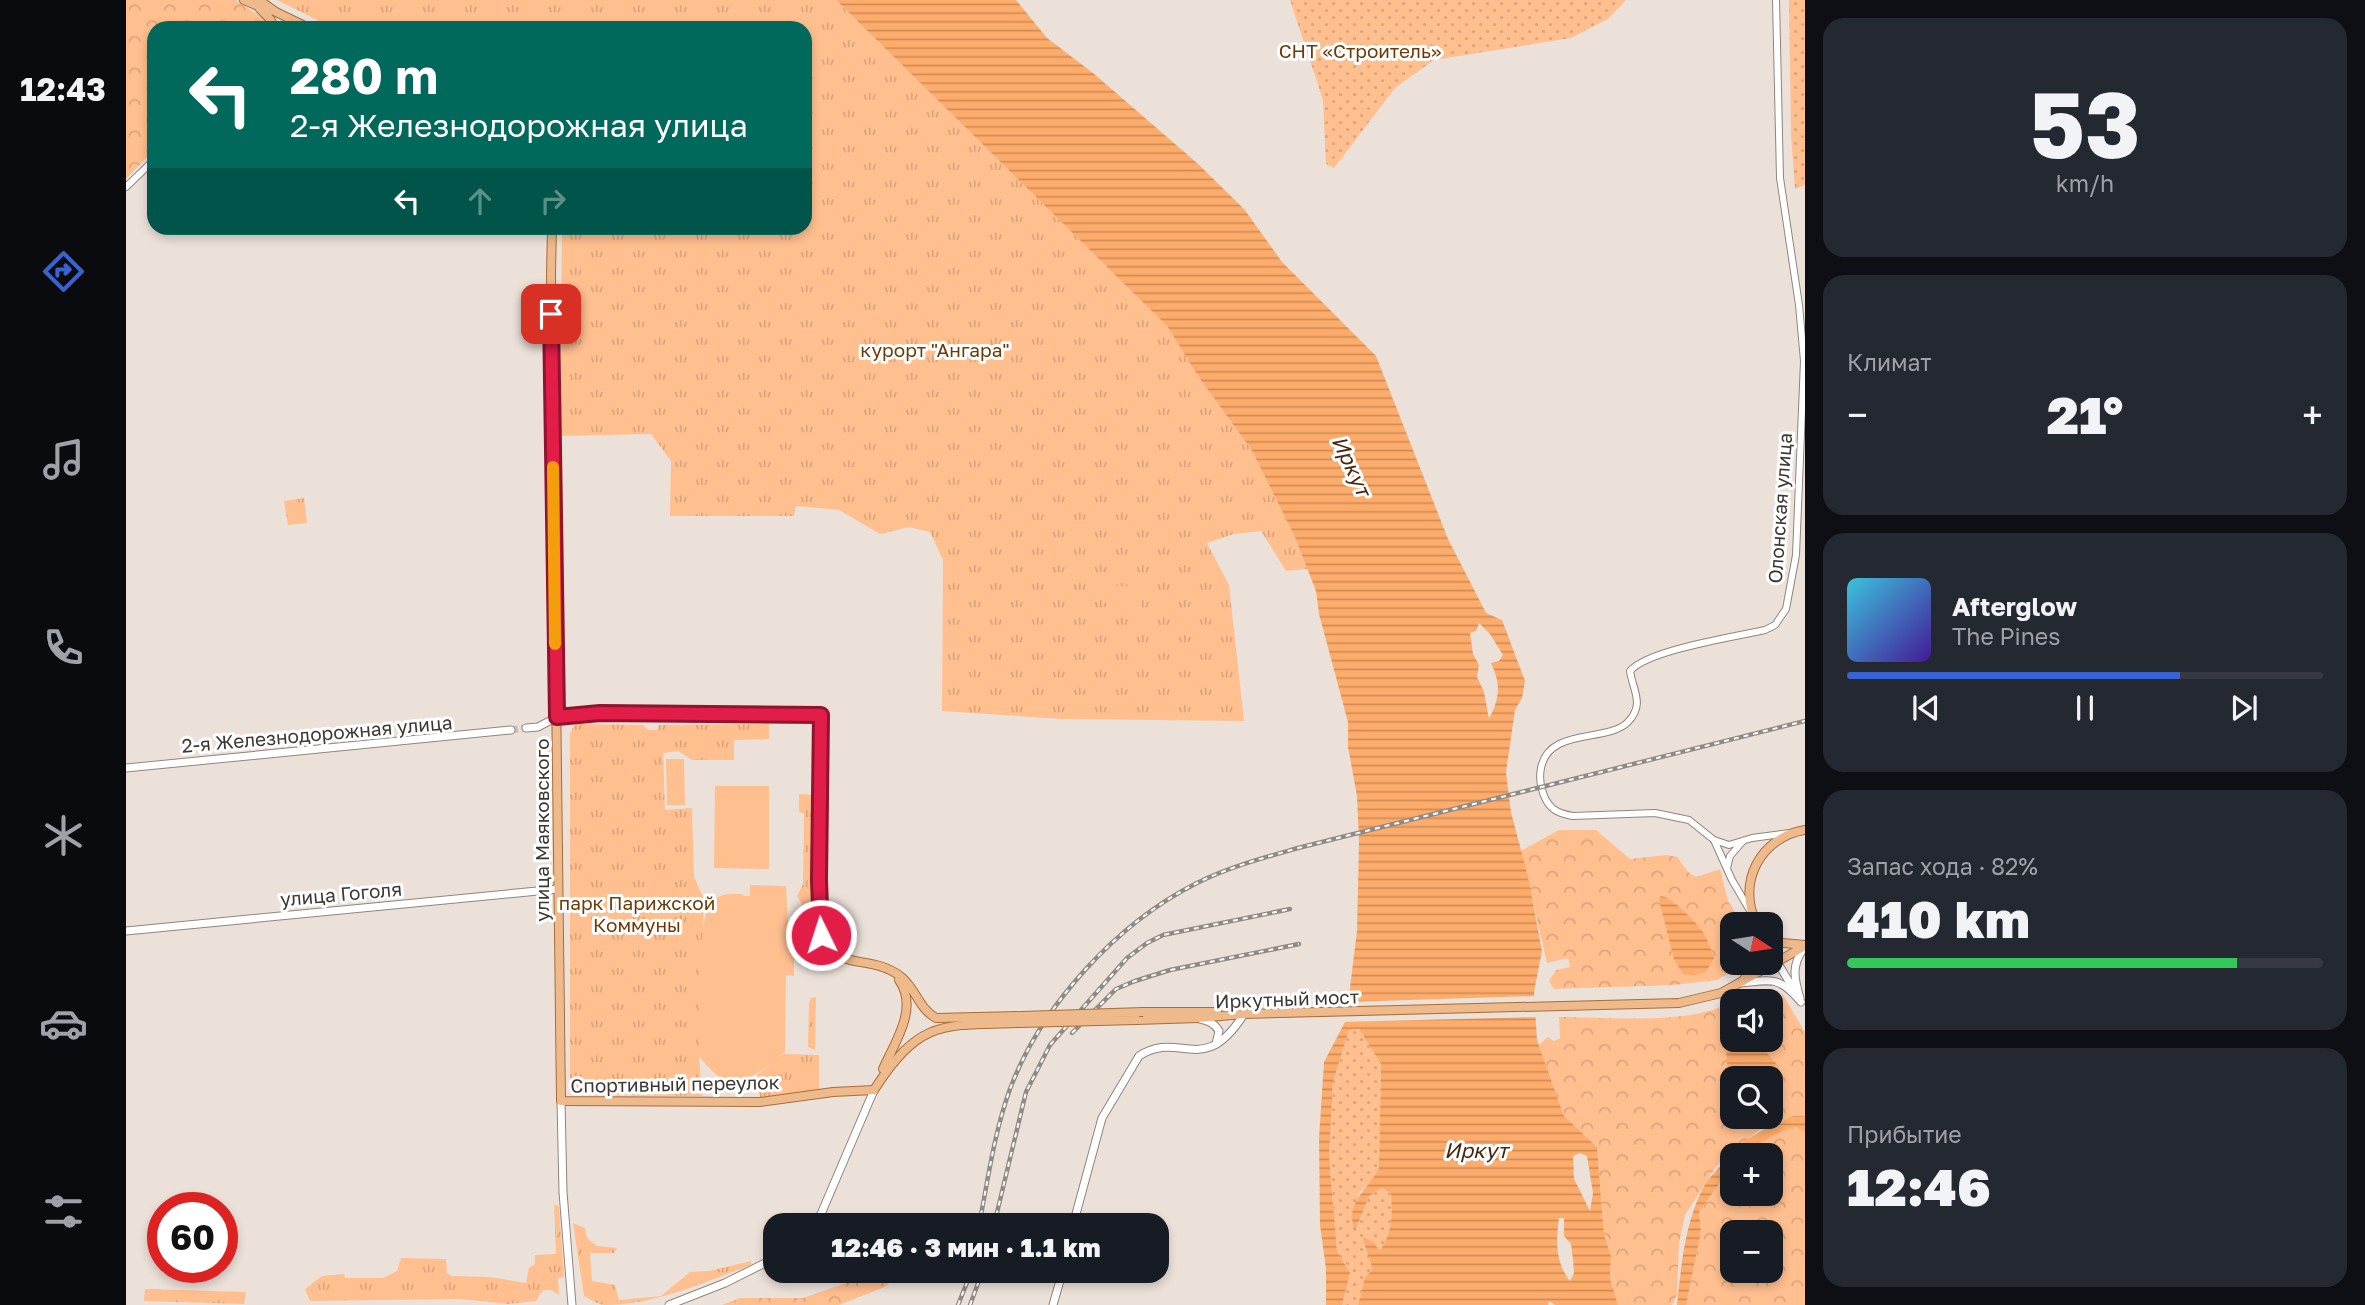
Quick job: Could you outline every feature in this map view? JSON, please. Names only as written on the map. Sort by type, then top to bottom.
[{"type":"main road","points":[[244,0],[295,21]]},
{"type":"main road","points":[[258,4],[271,21]]},
{"type":"main road","name":"улица Маяковского","points":[[552,235],[561,1101],[564,1192],[573,1303]]},
{"type":"main road","points":[[526,728],[538,727],[557,717],[600,713],[821,715],[819,922],[824,943],[830,951],[846,959],[890,970],[904,979],[926,1011],[936,1018],[1021,1019]]},
{"type":"main road","name":"2-я Железнодорожная улица","points":[[126,768],[511,730]]},
{"type":"main road","points":[[1750,910],[1748,892],[1756,863],[1773,843],[1792,832],[1805,830]]},
{"type":"main road","name":"улица Гоголя","points":[[126,931],[558,889]]},
{"type":"main road","points":[[1783,943],[1805,946],[1799,954],[1794,972],[1803,1006]]},
{"type":"main road","name":"Иркутный мост","points":[[1783,959],[1805,946]]},
{"type":"main road","points":[[821,1213],[841,1162],[904,1021],[906,992],[890,970]]},
{"type":"main road","points":[[1783,972],[1803,1006]]},
{"type":"main road","points":[[1741,983],[1746,975]]},
{"type":"main road","name":"Иркутный мост","points":[[1021,1019],[1137,1020],[1244,1014],[1679,1003],[1721,993],[1755,975]]},
{"type":"main road","points":[[1741,983],[1782,983],[1788,986],[1803,1006]]},
{"type":"main road","points":[[874,1090],[904,1049],[933,1031],[954,1025],[1143,1012],[1244,1014]]},
{"type":"main road","points":[[1076,1213],[1102,1118],[1139,1056],[1146,1051],[1160,1048],[1203,1050],[1216,1044],[1236,1027],[1244,1014]]},
{"type":"main road","points":[[1198,1018],[1210,1021],[1216,1026],[1219,1031],[1216,1044]]},
{"type":"main road","name":"Спортивный переулок","points":[[561,1101],[760,1102],[833,1092],[874,1090]]},
{"type":"main road","points":[[669,1305],[725,1283],[763,1264]]},
{"type":"main road","points":[[1053,1305],[1060,1283]]},
{"type":"street","name":"Олонская улица","points":[[1750,910],[1714,840],[1689,820],[1669,815],[1560,814],[1546,799],[1540,776],[1544,757],[1561,743],[1616,728],[1629,721],[1638,702],[1630,671],[1638,663],[1671,652],[1765,630],[1775,625],[1786,609],[1799,524],[1804,361],[1799,306],[1780,178],[1776,0]]},
{"type":"street","points":[[126,187],[147,167]]},
{"type":"street","points":[[1714,840],[1729,845],[1792,832]]},
{"type":"street","points":[[1727,868],[1730,856],[1743,841]]},
{"type":"green space","points":[[126,0],[236,0],[267,21],[147,21],[147,157],[126,179]]},
{"type":"green space","name":"курорт \"Ангара\"","points":[[277,0],[836,0],[1167,326],[1200,379],[1251,449],[1294,535],[1307,569],[1286,571],[1261,531],[1234,534],[1207,543],[1229,585],[1244,721],[1062,719],[942,711],[943,560],[930,532],[909,527],[880,534],[839,510],[796,506],[794,516],[670,516],[671,461],[651,434],[560,436],[562,235],[812,235],[812,21],[319,21]]},
{"type":"green space","name":"СНТ «Строитель»","points":[[1290,0],[1626,0],[1608,19],[1571,38],[1434,60],[1395,88],[1334,168],[1326,164],[1323,100]]},
{"type":"green space","points":[[1789,0],[1805,0],[1805,185],[1795,189],[1791,136]]},
{"type":"green space","points":[[304,498],[307,523],[288,525],[284,501]]},
{"type":"green space","points":[[1104,585],[1141,587],[1141,613],[1107,613]]},
{"type":"green space","name":"парк Парижской Коммуны","points":[[577,724],[643,725],[648,730],[657,730],[659,725],[769,724],[769,739],[734,740],[734,760],[692,760],[678,751],[663,753],[665,810],[692,808],[694,877],[704,899],[699,1056],[702,1096],[583,1095],[574,1092],[570,1085],[570,734]]},
{"type":"green space","points":[[666,759],[684,759],[685,805],[667,805]]},
{"type":"green space","points":[[715,786],[769,786],[769,869],[714,868]]},
{"type":"green space","points":[[799,794],[815,795],[816,919],[810,917],[797,896],[803,884],[804,813],[799,812]]},
{"type":"green space","points":[[1559,830],[1596,830],[1630,859],[1666,855],[1677,857],[1688,872],[1696,877],[1720,869],[1728,901],[1735,912],[1720,912],[1720,975],[1726,975],[1717,980],[1674,985],[1554,989],[1549,981],[1556,970],[1570,967],[1568,958],[1547,963],[1521,851]]},
{"type":"green space","points":[[750,885],[786,886],[788,925],[794,925],[794,976],[786,975],[785,1052],[752,1076],[735,1082],[718,1076],[699,1056],[701,953],[710,904],[724,895],[750,896]]},
{"type":"green space","points":[[1783,995],[1805,1032],[1805,1116],[1783,1122],[1783,1066],[1720,1066],[1720,1129],[1760,1129],[1744,1143],[1720,1143],[1720,1163],[1685,1215],[1679,1243],[1677,1295],[1672,1305],[1618,1305],[1610,1279],[1611,1256],[1604,1235],[1597,1147],[1564,1116],[1539,1045],[1548,1037],[1554,1041],[1560,1038],[1559,1017],[1673,1017],[1720,1007],[1720,1052],[1783,1052]]},
{"type":"green space","points":[[816,997],[815,1050],[808,1047],[809,1003],[811,998]]},
{"type":"green space","points":[[1359,1029],[1381,1064],[1379,1168],[1374,1179],[1359,1193],[1356,1231],[1369,1196],[1382,1188],[1391,1194],[1391,1217],[1387,1237],[1380,1251],[1363,1245],[1372,1261],[1372,1270],[1365,1279],[1358,1305],[1342,1305],[1350,1273],[1337,1251],[1329,1156],[1333,1082],[1349,1030]]},
{"type":"green space","points":[[784,1054],[819,1055],[819,1089],[760,1097],[757,1075],[775,1061],[774,1058]]},
{"type":"green space","points":[[1795,1127],[1805,1132],[1805,1305],[1686,1305],[1701,1232],[1699,1212],[1720,1183],[1720,1206],[1783,1206],[1783,1143],[1755,1143]]},
{"type":"green space","points":[[554,1204],[559,1207],[564,1277],[558,1278],[559,1295],[551,1290],[543,1290],[536,1301],[508,1304],[461,1299],[310,1301],[305,1289],[322,1276],[344,1274],[345,1278],[383,1278],[397,1271],[401,1258],[446,1259],[447,1273],[452,1276],[490,1277],[526,1283],[529,1268],[535,1264],[535,1255],[556,1254]]},
{"type":"green space","points":[[573,1223],[585,1228],[587,1238],[597,1246],[617,1248],[614,1253],[590,1253],[592,1281],[615,1285],[619,1300],[661,1296],[690,1272],[709,1271],[751,1261],[751,1265],[661,1297],[604,1305],[584,1296]]},
{"type":"green space","points":[[846,1283],[889,1283],[839,1305],[722,1305],[740,1298],[803,1298]]},
{"type":"green space","points":[[145,1289],[246,1292],[244,1304],[144,1301]]},
{"type":"water","name":"Иркут","points":[[836,0],[1016,0],[1047,38],[1093,73],[1197,163],[1244,209],[1282,262],[1376,356],[1448,539],[1486,613],[1502,620],[1525,681],[1522,698],[1515,710],[1506,772],[1511,812],[1528,877],[1542,951],[1534,992],[1537,1040],[1564,1116],[1597,1147],[1604,1235],[1611,1256],[1610,1279],[1618,1305],[1555,1305],[1549,1301],[1548,1305],[1358,1305],[1365,1278],[1372,1270],[1364,1238],[1373,1242],[1380,1251],[1391,1224],[1392,1210],[1391,1194],[1382,1188],[1369,1196],[1355,1232],[1352,1221],[1355,1204],[1379,1168],[1381,1064],[1359,1029],[1349,1030],[1333,1082],[1329,1156],[1337,1251],[1350,1273],[1342,1305],[1326,1305],[1326,1269],[1320,1225],[1319,1138],[1324,1062],[1346,1020],[1357,931],[1359,842],[1357,796],[1348,747],[1348,722],[1319,614],[1316,591],[1294,535],[1251,449],[1200,379],[1167,326]],"holes":[[[1479,623],[1490,634],[1503,655],[1499,661],[1491,663],[1498,691],[1489,719],[1484,692],[1477,677],[1479,665],[1473,654],[1470,633],[1476,631]],[[1580,1153],[1587,1156],[1593,1193],[1590,1211],[1574,1179],[1573,1156]],[[1559,1218],[1564,1218],[1564,1236],[1571,1244],[1573,1260],[1574,1273],[1570,1281],[1559,1259]]]},
{"type":"water","points":[[1661,896],[1690,916],[1703,932],[1714,958],[1706,972],[1683,974],[1674,959],[1659,900]]},
{"type":"water","points":[[1726,1052],[1767,1052],[1778,1066],[1727,1066]]},
{"type":"water","points":[[1793,1116],[1805,1116],[1805,1132],[1795,1127],[1766,1137],[1767,1129],[1783,1129],[1783,1121]]},
{"type":"water","points":[[1720,1166],[1720,1183],[1699,1212],[1701,1232],[1686,1305],[1677,1305],[1692,1216],[1703,1188]]},
{"type":"pier","points":[[1537,996],[1539,1017],[1341,1022],[1346,1002]]},
{"type":"waterway","points":[[1751,1143],[1774,1129]]},
{"type":"tunnel","points":[[511,730],[526,728]]},
{"type":"railway","points":[[981,1213],[1004,1106],[1024,1058],[1041,1027],[1085,970],[1138,920],[1167,900],[1221,872],[1298,848],[1805,721]]},
{"type":"railway","points":[[997,1213],[1026,1092],[1050,1045],[1127,958],[1163,935],[1290,909]]},
{"type":"railway","points":[[1072,1033],[1116,989],[1135,981],[1170,970],[1299,944]]},
{"type":"railway","points":[[958,1305],[967,1283]]},
{"type":"railway","points":[[970,1305],[978,1283]]},
{"type":"slow traffic","points":[[553,467],[555,644]]},
{"type":"route","points":[[551,314],[557,717],[600,713],[821,715],[821,935]]}]
